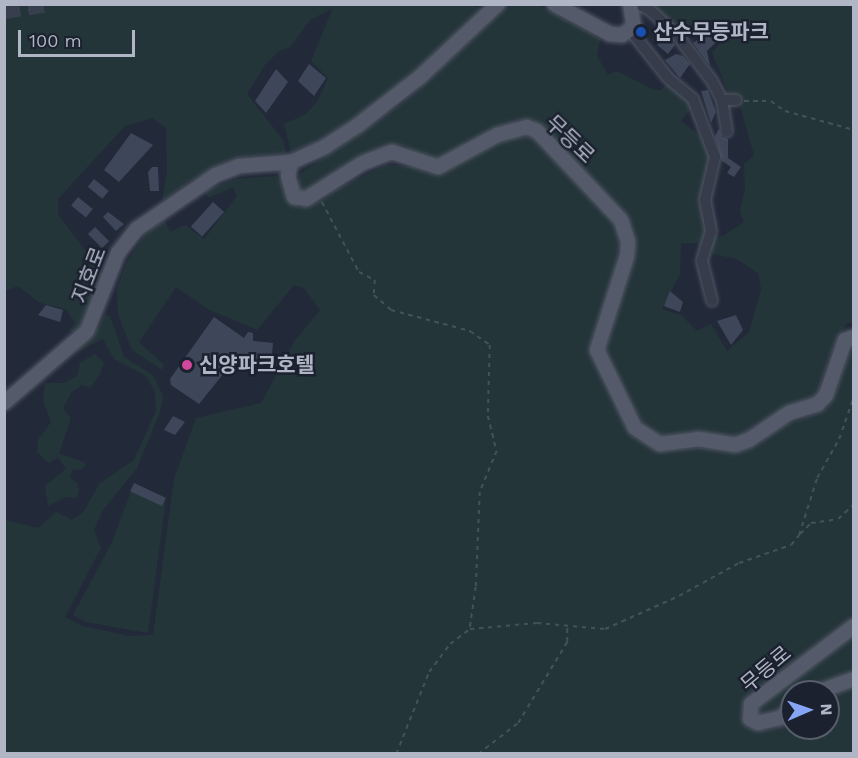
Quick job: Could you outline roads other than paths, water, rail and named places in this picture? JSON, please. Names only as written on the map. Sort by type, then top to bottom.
[{"type":"main road","points":[[291,162],[344,136],[393,99],[498,4]]},
{"type":"main road","points":[[554,4],[610,34],[631,31],[635,21],[630,4]]},
{"type":"main road","name":"무등로","points":[[291,162],[288,176],[294,197],[306,199],[318,194],[363,163],[392,152],[438,167],[497,135],[527,127],[537,131],[621,220],[628,242],[627,256],[597,350],[635,428],[660,444],[698,439],[735,445],[749,440],[789,413],[818,404],[826,395],[845,340],[854,337]]},
{"type":"main road","name":"지호로","points":[[4,403],[87,331],[124,243],[159,210],[229,169],[291,162]]},
{"type":"main road","name":"무등로","points":[[783,680],[854,626]]},
{"type":"main road","name":"무등로","points":[[780,682],[751,704],[750,719],[758,723],[780,718]]},
{"type":"street","points":[[638,4],[650,10],[677,35],[722,100],[727,132]]},
{"type":"street","points":[[631,31],[668,78],[693,99],[715,157],[705,200],[711,231],[702,261],[712,301]]},
{"type":"street","points":[[722,100],[736,100]]},
{"type":"tunnel","points":[[4,11],[49,4]]},
{"type":"place","name":"산수무등파크","points":[[641,32]]},
{"type":"place","name":"신양파크호텔","points":[[187,365]]}]
